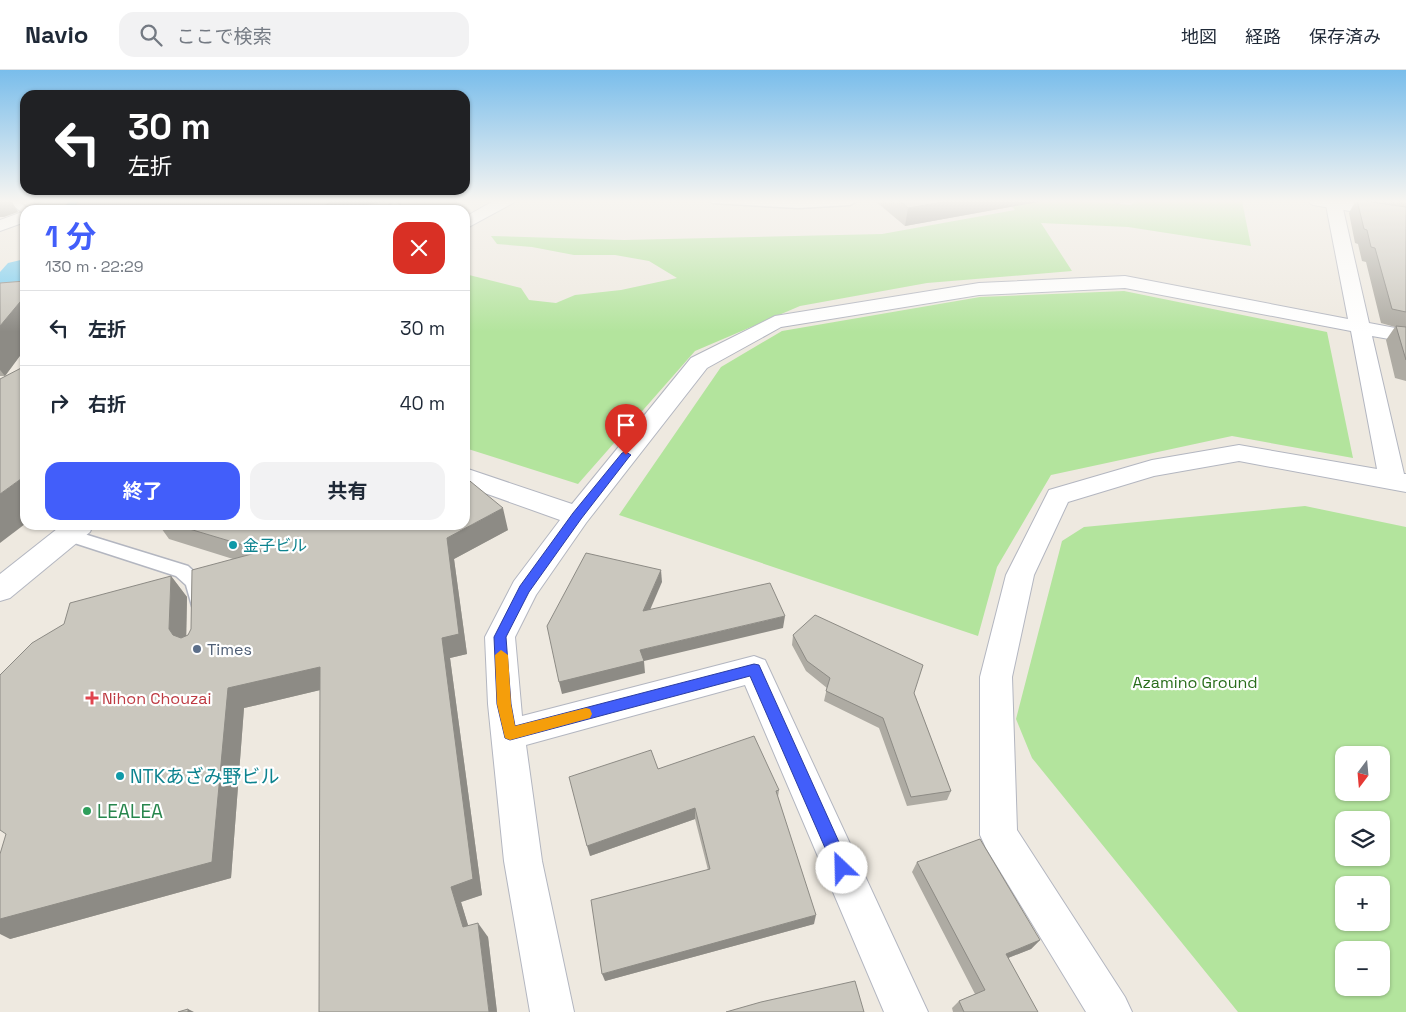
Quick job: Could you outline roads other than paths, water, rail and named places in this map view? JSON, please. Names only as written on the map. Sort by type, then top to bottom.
[{"type":"street","points":[[1110,1012],[999,835],[996,677],[1020,574],[1058,496],[1152,468],[1239,453],[1399,481],[1360,326],[1343,244]]},
{"type":"street","points":[[552,1012],[523,861],[510,734],[504,704],[500,637],[524,589],[577,516],[698,363],[775,322],[979,289],[1125,282],[1406,336]]},
{"type":"street","points":[[470,478],[577,516]]},
{"type":"street","points":[[0,590],[74,530]]},
{"type":"street","points":[[510,734],[754,669],[906,1012]]},
{"type":"lane","points":[[74,530],[182,571],[194,582],[198,594],[198,621]]},
{"type":"waterway","points":[[0,302],[20,279]]},
{"type":"place","name":"金子ビル","points":[[233,545]]},
{"type":"place","name":"Times","points":[[197,649]]},
{"type":"place","name":"Nihon Chouzai","points":[[92,698]]},
{"type":"place","name":"NTKあざみ野ビル","points":[[120,776]]},
{"type":"place","name":"LEALEA","points":[[87,811]]},
{"type":"park label","name":"Azamino Ground","points":[[1195,682]]}]
